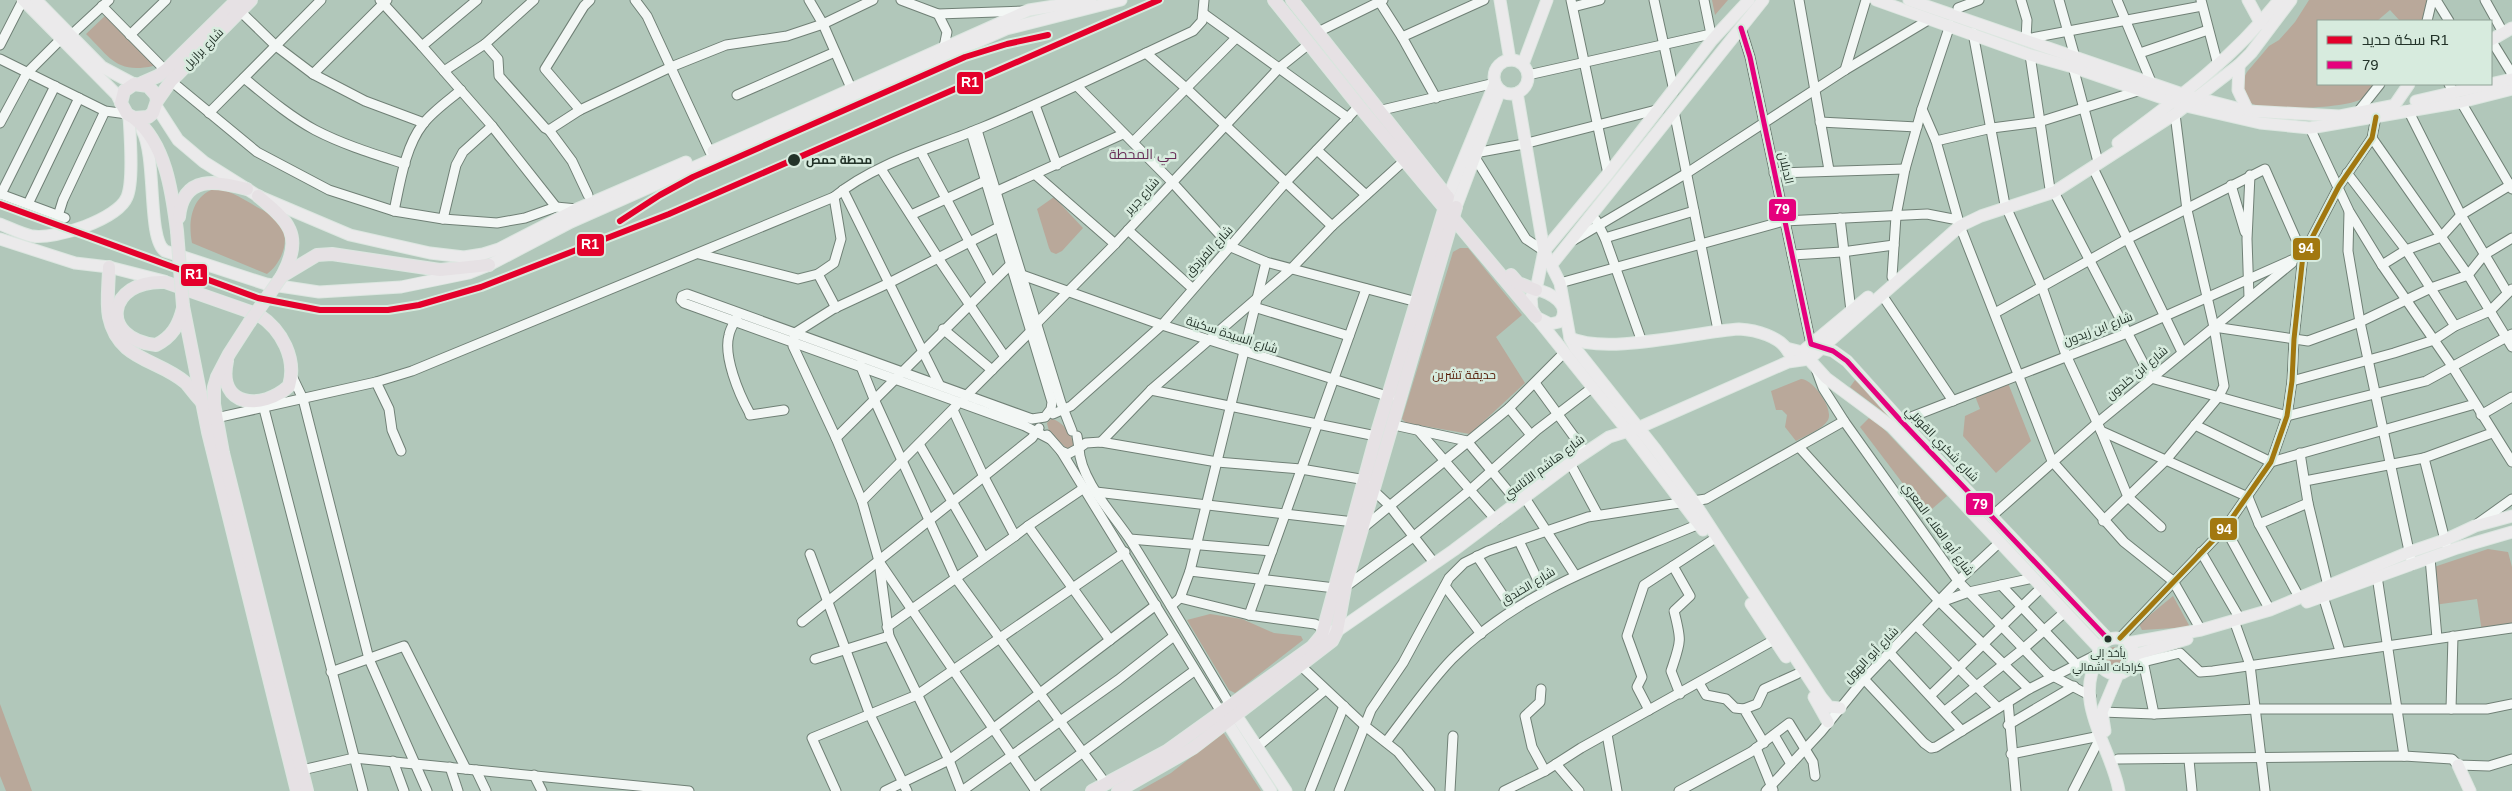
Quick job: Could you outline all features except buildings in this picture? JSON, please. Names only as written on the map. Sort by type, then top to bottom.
[{"type":"highway","name":"شارع برازيل","points":[[157,104],[168,76],[233,4],[251,0]]},
{"type":"highway","points":[[1274,0],[1405,160],[1450,206],[1518,284],[1536,290]]},
{"type":"highway","points":[[1292,0],[1536,317]]},
{"type":"highway","name":"شارع برازيل","points":[[138,84],[168,76]]},
{"type":"highway","points":[[128,113],[148,117],[157,104],[153,89],[138,84],[124,91],[128,113],[151,136],[160,154],[173,197],[183,306],[202,403],[297,791]]},
{"type":"highway","points":[[177,231],[180,208],[185,197],[196,186],[208,182],[220,182],[252,193],[277,212],[290,231],[292,255],[282,276],[229,354],[217,377],[214,388],[216,418],[223,453],[307,791]]},
{"type":"highway","points":[[1359,524],[1376,436],[1390,397],[1417,302],[1450,206]]},
{"type":"highway","points":[[1092,791],[1167,752],[1228,714],[1330,645],[1331,630],[1340,588],[1359,524],[1374,490],[1394,425],[1450,206]]},
{"type":"highway","points":[[282,276],[317,256],[332,254],[440,270],[489,265]]},
{"type":"highway","points":[[109,267],[108,316],[120,342],[133,355],[155,365],[185,383],[202,403]]},
{"type":"highway","points":[[183,306],[180,322],[165,341],[156,345],[146,344],[126,335],[118,321],[116,308],[122,297],[138,284],[150,281],[165,282],[259,315],[269,321],[280,334],[292,364],[292,376],[289,386],[275,398],[263,404],[245,401],[232,391],[226,369],[229,354]]},
{"type":"highway","points":[[1118,791],[1193,748],[1228,714],[1331,630]]},
{"type":"main road","points":[[23,0],[102,67],[138,84]]},
{"type":"main road","points":[[36,0],[117,95],[144,134],[149,147],[155,232],[160,248],[266,284],[319,292],[401,287],[468,274],[571,222],[1006,28],[1121,0]]},
{"type":"main road","points":[[157,104],[178,140],[204,162],[252,193],[350,236],[430,253],[464,257],[499,249],[577,208],[710,152],[1029,10],[1091,0]]},
{"type":"main road","points":[[1500,0],[1510,60],[1525,70]]},
{"type":"main road","points":[[1510,60],[1499,65],[1494,76],[1497,85],[1505,93],[1516,94],[1526,86],[1525,70],[1547,0]]},
{"type":"main road","points":[[1633,429],[1564,354],[1536,317],[1532,309],[1531,297],[1536,290],[1544,251],[1660,109],[1712,37],[1749,0]]},
{"type":"main road","points":[[1552,264],[1763,0]]},
{"type":"main road","points":[[1876,0],[1930,18],[1956,12]]},
{"type":"main road","points":[[1909,0],[1956,12],[2026,39],[2074,62],[2178,98],[2196,98],[2248,112],[2340,116],[2358,112],[2398,109],[2415,85]]},
{"type":"main road","points":[[2248,0],[2260,24]]},
{"type":"main road","points":[[2095,163],[2218,65],[2260,24],[2279,0]]},
{"type":"main road","points":[[1570,338],[1583,344],[1642,342],[1718,330],[1750,330],[1769,336],[1786,348],[1805,356],[1850,312],[1959,223],[2052,190],[2186,106],[2239,65],[2251,53],[2291,0]]},
{"type":"main road","points":[[1956,12],[1973,33],[2030,55],[2074,62]]},
{"type":"main road","points":[[2493,35],[2512,21]]},
{"type":"main road","points":[[2493,35],[2512,28]]},
{"type":"main road","points":[[2239,65],[2238,90],[2248,112]]},
{"type":"main road","points":[[2492,85],[2512,80]]},
{"type":"main road","points":[[1450,206],[1474,154],[1497,85]]},
{"type":"main road","points":[[1450,206],[1497,85]]},
{"type":"main road","points":[[2398,109],[2409,85]]},
{"type":"main road","points":[[2178,98],[2186,106],[2260,123],[2310,128],[2376,117],[2455,93],[2490,85]]},
{"type":"main road","points":[[2455,93],[2512,89]]},
{"type":"main road","points":[[1516,94],[1544,251],[1560,283],[1570,338],[1575,348],[1689,503],[1821,697],[1829,707],[1840,708]]},
{"type":"main road","points":[[0,224],[32,236],[44,236],[70,230],[105,218],[117,210],[127,198],[130,182],[128,113]]},
{"type":"main road","points":[[1816,346],[1882,295],[1959,223]]},
{"type":"main road","points":[[0,239],[75,264],[109,267],[165,282]]},
{"type":"main road","points":[[1536,290],[1551,294],[1564,309],[1564,315],[1559,322],[1550,324],[1536,317]]},
{"type":"main road","points":[[1816,346],[1833,351]]},
{"type":"main road","points":[[1786,348],[1789,354],[1788,362]]},
{"type":"main road","points":[[1816,369],[1824,354],[1833,351]]},
{"type":"main road","name":"شارع شكري القوتلي","points":[[1833,351],[1847,361],[1901,421],[2108,639]]},
{"type":"main road","name":"شارع هاشم الأتاسي","points":[[1331,630],[1435,564],[1522,501],[1570,463],[1609,437],[1633,429],[1805,356]]},
{"type":"main road","name":"شارع شكري القوتلي","points":[[1805,356],[1816,369],[1892,427],[2065,612],[2098,653]]},
{"type":"main road","points":[[1689,503],[1699,524],[1828,722]]},
{"type":"main road","points":[[2126,791],[2118,759],[2104,728],[2102,712],[2118,674],[2130,668],[2139,656],[2325,591],[2407,553],[2446,540],[2475,526],[2512,516]]},
{"type":"main road","points":[[2119,791],[2114,770],[2100,737],[2090,696],[2090,682],[2098,653],[2108,639],[2124,640],[2201,630],[2238,622],[2299,597],[2412,566],[2430,558],[2512,532]]},
{"type":"main road","points":[[2124,640],[2139,656]]},
{"type":"main road","points":[[2098,653],[2105,670],[2118,674]]},
{"type":"main road","points":[[2090,682],[2109,693]]},
{"type":"main road","points":[[1228,714],[1257,747],[1286,791]]},
{"type":"main road","points":[[1228,714],[1271,791]]},
{"type":"main road","points":[[2458,765],[2470,791]]},
{"type":"street","points":[[0,45],[23,0]]},
{"type":"street","points":[[130,35],[166,0]]},
{"type":"street","points":[[209,113],[321,0]]},
{"type":"street","points":[[422,46],[477,0]]},
{"type":"street","points":[[444,71],[485,44],[534,0]]},
{"type":"street","points":[[580,110],[546,69],[584,6],[590,0]]},
{"type":"street","points":[[635,0],[646,16],[671,66],[710,152]]},
{"type":"street","points":[[809,0],[823,24],[851,88]]},
{"type":"street","points":[[549,130],[580,110],[671,66],[726,45],[787,36],[823,24],[873,0]]},
{"type":"street","points":[[901,0],[938,14],[1029,10]]},
{"type":"street","points":[[216,418],[263,404],[303,398],[376,382],[412,371],[834,197],[881,169],[1078,87],[1193,31],[1198,27],[1204,14],[1204,0]]},
{"type":"street","points":[[1318,32],[1381,0],[1436,98]]},
{"type":"street","points":[[1402,36],[1484,0]]},
{"type":"street","points":[[1600,0],[1572,3],[1608,174]]},
{"type":"street","points":[[1654,0],[1674,91]]},
{"type":"street","points":[[1525,70],[1585,62],[1663,44],[1712,37],[1704,0]]},
{"type":"street","points":[[1799,0],[1829,170]]},
{"type":"street","points":[[1845,70],[1866,0]]},
{"type":"street","points":[[1892,277],[1896,216],[1905,169],[1922,109],[1956,12],[1978,0]]},
{"type":"street","points":[[2021,0],[2027,20],[2026,39],[2201,3],[2218,65]]},
{"type":"street","points":[[2059,0],[2068,30],[2095,163],[2127,239],[2182,352]]},
{"type":"street","points":[[1936,141],[1992,128],[2039,122],[2147,86],[2140,53],[2117,0]]},
{"type":"street","points":[[2427,20],[2432,0]]},
{"type":"street","points":[[2436,0],[2448,20]]},
{"type":"street","points":[[2485,0],[2490,20]]},
{"type":"street","points":[[313,74],[383,1],[492,126],[556,208]]},
{"type":"street","points":[[0,123],[26,73],[106,3],[130,35],[168,76],[209,113],[257,152],[329,190],[394,211],[443,219],[497,223],[525,218],[556,208],[577,208]]},
{"type":"street","points":[[233,4],[276,46],[313,74],[364,102],[424,123]]},
{"type":"street","points":[[938,14],[947,32],[944,47]]},
{"type":"street","points":[[1204,14],[1348,118]]},
{"type":"street","points":[[1572,241],[1687,173],[1845,70],[1930,18]]},
{"type":"street","name":"الدبلان","points":[[1741,28],[1750,58],[1792,255],[1816,346]]},
{"type":"street","points":[[2140,53],[2208,30]]},
{"type":"street","points":[[1973,33],[2006,207],[2042,287],[2066,356],[2099,427],[2128,497],[2161,527]]},
{"type":"street","points":[[2493,35],[2512,74]]},
{"type":"street","points":[[1133,142],[1236,38]]},
{"type":"street","points":[[485,44],[498,59],[499,76],[540,123],[549,130],[572,161],[588,195]]},
{"type":"street","name":"شارع جرير","points":[[1036,324],[1115,244],[1279,68],[1309,44]]},
{"type":"street","points":[[737,95],[835,52]]},
{"type":"street","points":[[1146,53],[1187,89],[1332,226]]},
{"type":"street","points":[[2030,55],[2039,122],[2052,190],[2151,378],[2287,416],[2426,381],[2509,336]]},
{"type":"street","points":[[0,60],[106,111],[128,113]]},
{"type":"street","points":[[244,78],[275,103],[314,129],[357,148],[405,164]]},
{"type":"street","points":[[1378,112],[1497,85]]},
{"type":"street","points":[[2358,112],[2379,85]]},
{"type":"street","points":[[55,86],[0,194],[62,217],[63,200],[106,111]]},
{"type":"street","points":[[1078,87],[1172,182],[1231,247],[1266,262],[1417,302]]},
{"type":"street","points":[[394,211],[405,164],[416,135],[424,123],[461,90]]},
{"type":"street","points":[[2382,265],[2406,250],[2441,237],[2461,215],[2511,186],[2455,93]]},
{"type":"street","points":[[28,204],[79,98]]},
{"type":"street","points":[[1034,105],[1058,165]]},
{"type":"street","name":"شارع الفرزدق","points":[[1067,409],[1162,325],[1192,288],[1231,247],[1286,182],[1359,106]]},
{"type":"street","points":[[1544,251],[1526,239],[1474,154],[1524,144],[1660,109]]},
{"type":"street","points":[[1922,109],[1936,141],[1959,223],[2020,374],[2052,461],[2103,521],[2124,542],[2173,582],[2201,630]]},
{"type":"street","points":[[2292,381],[2434,340],[2455,326],[2490,310],[2509,291],[2484,255],[2398,109]]},
{"type":"street","points":[[1674,111],[1718,330]]},
{"type":"street","points":[[2103,521],[2166,460],[2219,396],[2224,386],[2214,327],[2187,210],[2175,114]]},
{"type":"street","points":[[2124,640],[2173,582],[2225,528],[2271,462],[2287,416],[2292,381],[2302,255],[2339,186],[2372,138],[2376,117]]},
{"type":"street","points":[[1820,122],[1917,127]]},
{"type":"street","points":[[443,219],[456,164],[463,152],[492,126]]},
{"type":"street","points":[[2310,128],[2339,186],[2349,211],[2382,265],[2452,366],[2492,433],[2510,457]]},
{"type":"street","points":[[974,131],[985,181],[1052,402],[1043,430],[1061,451],[1125,552],[1194,671],[1228,714]]},
{"type":"street","points":[[974,131],[1022,275],[1036,324],[1067,409],[1068,422],[1075,433],[1082,464],[1096,492],[1130,539],[1171,606],[1228,714]]},
{"type":"street","points":[[995,192],[1123,134]]},
{"type":"street","points":[[2372,138],[2509,336],[2512,347]]},
{"type":"street","points":[[1317,150],[1366,195]]},
{"type":"street","points":[[921,152],[991,282]]},
{"type":"street","points":[[1101,442],[1151,390],[1208,340],[1256,302],[1332,226],[1405,160]]},
{"type":"street","points":[[1995,313],[2127,239],[2187,210],[2265,168],[2302,255]]},
{"type":"street","points":[[881,169],[968,304],[1005,357]]},
{"type":"street","points":[[1774,173],[1905,169]]},
{"type":"street","points":[[2347,173],[2406,250],[2455,326]]},
{"type":"street","points":[[1036,175],[1115,244]]},
{"type":"street","points":[[2249,297],[2247,239],[2250,176]]},
{"type":"street","points":[[911,216],[985,181]]},
{"type":"street","points":[[2231,185],[2247,239]]},
{"type":"street","points":[[843,190],[939,384]]},
{"type":"street","points":[[699,254],[798,279],[818,274],[834,264],[841,239],[834,197]]},
{"type":"street","points":[[1605,238],[1694,211]]},
{"type":"street","points":[[2349,211],[2348,251],[2360,322],[2377,393],[2407,553],[2412,566]]},
{"type":"street","points":[[1592,213],[1605,238],[1642,342]]},
{"type":"street","points":[[1560,283],[1784,220],[1927,214],[1959,223]]},
{"type":"street","points":[[1840,218],[1842,252],[1850,312]]},
{"type":"street","points":[[795,332],[836,308],[999,226]]},
{"type":"street","points":[[1128,230],[1192,288]]},
{"type":"street","points":[[2214,327],[2308,341],[2360,322],[2431,288],[2468,275],[2484,255],[2512,238]]},
{"type":"street","points":[[1792,255],[1842,252],[1894,245]]},
{"type":"street","name":"شارع ابن زيدون","points":[[1901,421],[2127,333],[2163,315],[2302,255]]},
{"type":"street","name":"شارع ابن خلدون","points":[[1992,516],[2052,461],[2099,427],[2151,378],[2302,255]]},
{"type":"street","points":[[1171,606],[1180,598],[1190,571],[1266,262]]},
{"type":"street","points":[[836,438],[968,304],[1011,264]]},
{"type":"street","points":[[818,274],[836,308]]},
{"type":"street","name":"شارع السيدة سكينة","points":[[1022,275],[1162,325],[1333,381],[1390,397]]},
{"type":"street","points":[[1249,615],[1366,289]]},
{"type":"street","points":[[1049,438],[956,406],[895,379],[684,303],[682,298],[687,294],[968,394],[1032,419],[1062,418],[1075,433],[1091,442]]},
{"type":"street","points":[[1882,295],[1953,401]]},
{"type":"street","points":[[1256,302],[1349,336]]},
{"type":"street","points":[[739,312],[728,337],[728,353],[733,373],[750,415],[784,410]]},
{"type":"street","points":[[943,329],[992,370]]},
{"type":"street","points":[[795,332],[793,346],[836,438],[862,501],[879,561],[888,631],[961,791],[1118,680],[1174,636]]},
{"type":"street","points":[[862,501],[1030,332]]},
{"type":"street","points":[[857,354],[874,399],[955,577],[1106,784]]},
{"type":"street","points":[[1096,492],[1286,513],[1359,524],[1390,506],[1508,408],[1564,354]]},
{"type":"street","name":"شارع أبو العلاء المعري","points":[[1816,369],[1823,388],[1844,421],[1958,581],[2051,677],[2074,686],[2090,696]]},
{"type":"street","points":[[292,376],[303,398],[369,659],[427,791]]},
{"type":"street","points":[[376,382],[388,409],[392,430],[401,450]]},
{"type":"street","points":[[1535,383],[1586,453]]},
{"type":"street","points":[[1190,571],[1340,588],[1414,537],[1557,414],[1593,387]]},
{"type":"street","points":[[1151,390],[1376,436]]},
{"type":"street","points":[[2481,415],[2512,397]]},
{"type":"street","points":[[263,404],[362,791]]},
{"type":"street","points":[[2196,425],[2271,462],[2475,404]]},
{"type":"street","points":[[956,406],[984,478],[1015,536]]},
{"type":"street","points":[[1508,408],[1531,436]]},
{"type":"street","points":[[802,622],[984,478],[1035,434],[1047,418],[1067,409]]},
{"type":"street","points":[[1338,791],[1376,702],[1403,663],[1445,586],[1464,564],[1477,556],[1598,515],[1689,503],[1716,494],[1844,421]]},
{"type":"street","points":[[1394,425],[1467,441],[1547,531],[1575,575]]},
{"type":"street","points":[[2099,427],[2248,497],[2259,524],[2299,597]]},
{"type":"street","points":[[1418,430],[1496,520]]},
{"type":"street","points":[[2305,481],[2424,458],[2492,433]]},
{"type":"street","points":[[1061,451],[1068,454],[1084,443],[1101,442],[1217,462],[1301,469],[1366,480]]},
{"type":"street","points":[[919,444],[984,557]]},
{"type":"street","points":[[1799,447],[1940,602],[2029,689]]},
{"type":"street","points":[[2300,453],[2325,591],[2340,652]]},
{"type":"street","points":[[2424,458],[2448,552]]},
{"type":"street","points":[[1570,463],[1598,515]]},
{"type":"street","points":[[815,659],[846,650],[888,631],[911,610],[955,577],[1084,488]]},
{"type":"street","points":[[1374,490],[1390,506],[1435,564]]},
{"type":"street","points":[[2475,526],[2512,499]]},
{"type":"street","points":[[2259,524],[2308,503]]},
{"type":"street","name":"شارع الخندق","points":[[1386,742],[1452,659],[1512,609],[1575,575],[1699,524]]},
{"type":"street","points":[[1028,526],[1110,640]]},
{"type":"street","points":[[2225,528],[2270,610]]},
{"type":"street","points":[[1130,539],[1272,551]]},
{"type":"street","points":[[1519,541],[1544,591]]},
{"type":"street","points":[[1649,710],[1637,687],[1642,677],[1627,636],[1644,585],[1711,541]]},
{"type":"street","name":"شارع أبو الهول","points":[[1770,789],[1864,680],[1958,581],[2000,542]]},
{"type":"street","points":[[1454,550],[1464,564]]},
{"type":"street","points":[[836,791],[812,738],[917,696],[953,669],[1125,552]]},
{"type":"street","points":[[2201,552],[2238,622],[2250,664],[2265,791]]},
{"type":"street","points":[[810,554],[870,715],[907,791]]},
{"type":"street","points":[[1477,556],[1512,609]]},
{"type":"street","points":[[2430,558],[2437,638]]},
{"type":"street","points":[[879,561],[1035,789],[1194,671]]},
{"type":"street","points":[[1673,566],[1690,596],[1674,611],[1681,637],[1679,652],[1671,671],[1680,694]]},
{"type":"street","points":[[2378,576],[2399,710],[2404,756]]},
{"type":"street","points":[[1940,602],[1969,592],[2033,578]]},
{"type":"street","points":[[2001,585],[2075,664]]},
{"type":"street","points":[[1445,586],[1481,634]]},
{"type":"street","points":[[1931,695],[2042,587]]},
{"type":"street","points":[[1180,598],[1249,615],[1315,624],[1331,630]]},
{"type":"street","points":[[885,791],[948,760],[994,728],[1156,605]]},
{"type":"street","points":[[1945,711],[2023,649],[2065,612]]},
{"type":"street","points":[[1917,626],[1998,708]]},
{"type":"street","points":[[2154,714],[2139,656],[2180,653],[2200,672],[2512,628]]},
{"type":"street","points":[[2451,709],[2453,636]]},
{"type":"street","points":[[1504,791],[1545,771],[1774,640]]},
{"type":"street","points":[[331,672],[404,646],[466,769]]},
{"type":"street","points":[[1890,653],[1931,695],[1962,731]]},
{"type":"street","points":[[1864,680],[1931,748],[1940,746],[2029,689],[2098,653]]},
{"type":"street","points":[[1301,666],[1365,726],[1386,742],[1418,774],[1430,791]]},
{"type":"street","points":[[1699,683],[1706,695],[1726,699],[1735,708],[1744,709],[1757,704],[1764,689],[1797,674]]},
{"type":"street","points":[[2008,725],[2074,686]]},
{"type":"street","points":[[1541,689],[1540,702],[1525,716],[1532,747],[1545,771]]},
{"type":"street","points":[[1257,747],[1325,690]]},
{"type":"street","points":[[2008,702],[2008,725],[2016,791]]},
{"type":"street","points":[[2102,712],[2154,714],[2256,709],[2487,709],[2512,704]]},
{"type":"street","points":[[1310,791],[1344,706]]},
{"type":"street","points":[[1744,709],[1760,745],[1770,789]]},
{"type":"street","points":[[1679,791],[1696,787],[1760,745],[1789,723],[1813,762],[1815,776]]},
{"type":"street","points":[[1607,734],[1618,791]]},
{"type":"street","points":[[1774,735],[1792,764]]},
{"type":"street","points":[[1450,791],[1453,736]]},
{"type":"street","points":[[2011,754],[2100,737]]},
{"type":"street","points":[[2073,791],[2100,737]]},
{"type":"street","points":[[2118,759],[2189,760],[2404,756],[2452,759],[2458,765],[2489,766],[2512,759]]},
{"type":"street","points":[[302,770],[354,758],[534,775],[595,787],[689,791]]},
{"type":"street","points":[[2189,760],[2192,791]]},
{"type":"street","points":[[394,761],[404,791]]},
{"type":"street","points":[[1556,764],[1578,791]]},
{"type":"street","points":[[450,767],[458,791]]},
{"type":"street","points":[[476,770],[486,791]]},
{"type":"street","points":[[534,775],[542,791]]},
{"type":"green space","points":[[1712,0],[1728,0],[1715,15]]},
{"type":"green space","points":[[2309,0],[2427,0],[2422,20],[2399,20],[2390,10],[2378,20],[2317,20],[2317,85],[2372,85],[2361,99],[2341,105],[2306,108],[2259,106],[2251,103],[2241,83],[2247,72],[2269,46],[2279,40],[2295,22]]},
{"type":"green space","points":[[106,15],[154,64],[153,66],[130,68],[115,62],[86,34]]},
{"type":"green space","points":[[213,189],[224,190],[238,196],[271,215],[281,225],[285,240],[284,248],[278,263],[267,274],[192,243],[190,227],[193,212],[200,198]]},
{"type":"green space","points":[[1054,197],[1083,228],[1062,251],[1056,254],[1051,252],[1049,248],[1037,209]]},
{"type":"green space","name":"حديقة تشرين","points":[[1460,248],[1468,248],[1522,315],[1496,337],[1525,383],[1470,434],[1406,423],[1402,419],[1453,252]]},
{"type":"green space","points":[[1801,379],[1811,384],[1821,395],[1829,415],[1826,423],[1814,432],[1796,441],[1785,427],[1787,415],[1782,410],[1776,410],[1771,391]]},
{"type":"green space","points":[[1855,380],[1892,414],[2098,630],[2095,633],[1882,411],[1850,387]]},
{"type":"green space","points":[[2008,383],[2031,441],[1996,473],[1963,436],[1965,416],[1980,409],[1975,396]]},
{"type":"green space","points":[[1869,418],[1880,425],[1947,496],[1926,514],[1860,427]]},
{"type":"green space","points":[[1051,419],[1059,422],[1066,429],[1072,438],[1074,446],[1067,449],[1049,431],[1047,423]]},
{"type":"green space","points":[[2488,549],[2508,552],[2512,567],[2512,628],[2482,632],[2477,599],[2434,605],[2431,568]]},
{"type":"green space","points":[[2173,596],[2190,627],[2142,630],[2139,624]]},
{"type":"green space","points":[[1210,614],[1242,619],[1274,633],[1301,636],[1303,640],[1235,693],[1229,690],[1187,620]]},
{"type":"green space","points":[[2110,647],[2118,647],[2123,652],[2121,663],[2110,665],[2105,660],[2105,652]]},
{"type":"green space","points":[[0,704],[32,791],[6,791],[0,776]]},
{"type":"green space","points":[[1223,732],[1261,791],[1139,791],[1171,773]]},
{"type":"rail line","name":"R1","points":[[0,204],[258,298],[320,310],[388,310],[419,305],[481,287],[669,214],[1159,0]]},
{"type":"rail line","name":"R1","points":[[620,221],[660,195],[693,177],[965,57],[1007,44],[1048,35]]},
{"type":"transit line","name":"79","points":[[1741,28],[1750,57],[1811,344],[1833,351],[1847,361],[1901,421],[2108,639]]},
{"type":"transit line","name":"94","points":[[2120,638],[2225,528],[2271,462],[2287,416],[2292,381],[2294,339],[2303,255],[2339,186],[2372,138],[2376,117]]},
{"type":"place","name":"محطة حمص","points":[[794,160]]},
{"type":"place","name":"يأخذ إلى كراجات الشمالي","points":[[2108,639]]},
{"type":"district","name":"حي المحطة","points":[[1143,154]]}]
